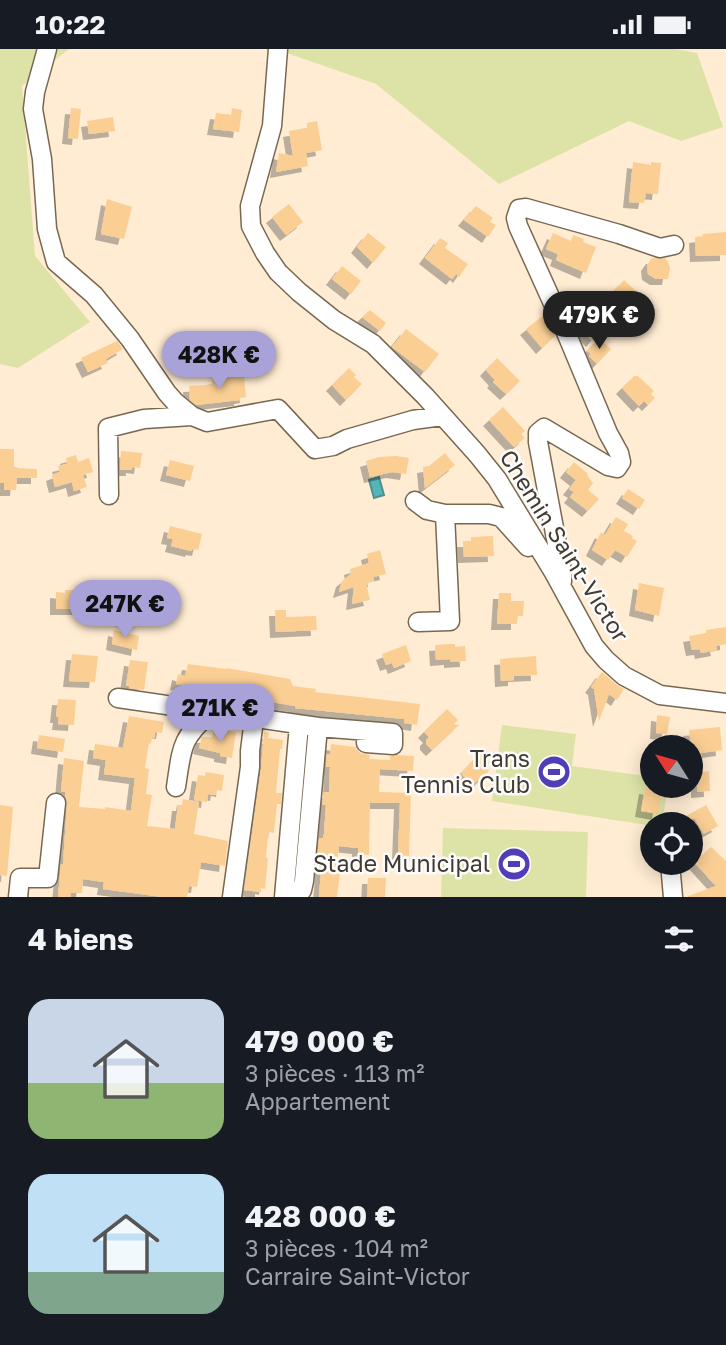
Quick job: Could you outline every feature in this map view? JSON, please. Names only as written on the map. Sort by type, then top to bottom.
[{"type":"street","points":[[47,49],[33,109],[44,174],[47,229],[52,252],[56,262],[94,295],[111,315],[175,402],[192,416],[206,422],[278,409],[315,449],[333,446],[347,439],[413,420],[442,416]]},
{"type":"street","name":"Chemin Saint-Victor","points":[[278,49],[272,126],[250,206],[251,226],[278,272],[334,320],[373,344],[477,454],[497,479],[553,571],[594,646],[606,660],[624,676],[660,695],[726,703]]},
{"type":"street","points":[[562,589],[562,571],[538,433],[544,428],[608,466],[617,468],[621,462],[516,218],[519,209],[526,208],[660,248],[674,245]]},
{"type":"street","points":[[109,495],[107,428],[144,419],[192,416]]},
{"type":"street","points":[[415,501],[427,510],[445,514],[489,514],[501,517],[553,571]]},
{"type":"street","points":[[418,622],[450,621],[445,514]]},
{"type":"street","points":[[118,698],[299,725],[367,731]]},
{"type":"street","points":[[176,787],[183,746],[196,725],[211,712]]},
{"type":"street","points":[[232,897],[254,719]]},
{"type":"street","points":[[284,897],[299,725]]},
{"type":"street","points":[[297,897],[304,881],[318,727]]},
{"type":"street","points":[[18,897],[20,878],[48,878],[56,803]]},
{"type":"street","points":[[671,875],[673,897]]},
{"type":"green space","points":[[0,49],[69,49],[22,86],[35,256],[90,322],[18,368],[0,364]]},
{"type":"green space","points":[[275,49],[675,49],[697,53],[723,127],[681,141],[629,121],[499,184],[376,84]]},
{"type":"green space","name":"Trans Tennis Club","points":[[502,725],[576,734],[572,766],[640,775],[640,798],[666,798],[664,812],[640,812],[640,824],[492,801]]},
{"type":"green space","name":"Stade Municipal","points":[[443,828],[588,832],[586,897],[441,897]]},
{"type":"water","points":[[379,477],[384,495],[374,498],[369,480]]},
{"type":"building","points":[[71,108],[81,109],[78,139],[68,138]]},
{"type":"building","points":[[232,108],[242,110],[239,132],[213,129],[216,113],[231,115]]},
{"type":"building","points":[[113,117],[115,131],[89,134],[87,121]]},
{"type":"building","points":[[317,121],[322,150],[306,153],[308,166],[276,172],[279,153],[293,156],[289,131],[307,128],[307,123]]},
{"type":"building","points":[[633,162],[651,165],[651,162],[661,163],[658,194],[646,193],[644,203],[629,202]]},
{"type":"building","points":[[107,199],[132,207],[124,239],[101,234]]},
{"type":"building","points":[[289,204],[303,222],[286,235],[272,217]]},
{"type":"building","points":[[476,206],[493,218],[490,222],[496,225],[488,237],[464,220]]},
{"type":"building","points":[[726,232],[726,255],[696,256],[695,237]]},
{"type":"building","points":[[368,233],[386,247],[373,263],[357,247]]},
{"type":"building","points":[[553,233],[571,241],[573,235],[596,247],[586,273],[556,260],[558,254],[546,249]]},
{"type":"building","points":[[440,238],[448,243],[445,248],[468,264],[459,277],[456,274],[452,279],[425,258]]},
{"type":"building","points":[[652,258],[665,258],[670,268],[668,279],[656,279],[648,274],[647,265]]},
{"type":"building","points":[[342,266],[361,281],[351,294],[332,279]]},
{"type":"building","points":[[624,280],[639,294],[618,318],[604,306],[604,302]]},
{"type":"building","points":[[370,310],[386,323],[380,331],[362,317]]},
{"type":"building","points":[[544,315],[555,336],[542,348],[526,329]]},
{"type":"building","points":[[591,321],[601,330],[592,341],[584,333]]},
{"type":"building","points":[[406,329],[439,354],[425,372],[392,347]]},
{"type":"building","points":[[599,338],[611,349],[597,364],[587,351]]},
{"type":"building","points":[[117,341],[123,349],[106,359],[108,363],[88,372],[81,358]]},
{"type":"building","points":[[497,358],[520,381],[506,394],[493,382],[495,380],[486,370]]},
{"type":"building","points":[[349,368],[362,384],[346,400],[332,385]]},
{"type":"building","points":[[244,376],[246,397],[240,400],[196,405],[190,400],[189,386],[212,385],[212,379]]},
{"type":"building","points":[[634,376],[638,376],[654,391],[651,394],[655,398],[648,405],[644,401],[639,406],[622,388]]},
{"type":"building","points":[[503,407],[525,431],[521,434],[525,438],[514,447],[489,420]]},
{"type":"building","points":[[0,449],[14,449],[14,467],[37,469],[37,478],[17,478],[16,490],[4,490],[4,483],[0,483]]},
{"type":"building","points":[[121,451],[142,453],[140,468],[120,470]]},
{"type":"building","points":[[445,453],[455,465],[425,488],[423,467],[429,466]]},
{"type":"building","points":[[76,455],[78,462],[89,458],[93,472],[83,475],[87,487],[74,491],[72,482],[55,487],[52,475],[60,472],[58,466],[67,464],[66,458]]},
{"type":"building","points":[[396,456],[409,458],[406,474],[392,472],[370,477],[366,461]]},
{"type":"building","points":[[170,460],[194,466],[190,481],[166,475]]},
{"type":"building","points":[[574,462],[588,474],[593,483],[588,490],[599,499],[588,511],[570,497],[574,492],[569,489],[576,480],[566,472]]},
{"type":"building","points":[[628,489],[645,500],[639,509],[622,498]]},
{"type":"building","points":[[616,517],[628,524],[624,531],[637,541],[627,557],[615,550],[608,560],[592,550],[601,532],[605,535]]},
{"type":"building","points":[[170,526],[202,534],[198,550],[171,546],[173,539],[167,538]]},
{"type":"building","points":[[493,536],[494,556],[464,557],[463,541],[471,541],[471,537]]},
{"type":"building","points":[[380,550],[386,574],[373,577],[374,581],[366,583],[370,600],[352,604],[354,587],[339,592],[342,581],[351,574],[350,569],[369,563],[367,554]]},
{"type":"building","points":[[639,583],[664,588],[659,616],[635,610]]},
{"type":"building","points":[[65,590],[80,590],[79,609],[56,609],[56,592],[65,593]]},
{"type":"building","points":[[499,593],[511,593],[511,601],[524,601],[523,616],[517,616],[517,624],[497,624]]},
{"type":"building","points":[[275,610],[286,610],[286,617],[316,616],[317,630],[276,632]]},
{"type":"building","points":[[726,627],[726,644],[716,646],[717,650],[701,653],[700,649],[692,650],[689,636]]},
{"type":"building","points":[[114,630],[139,636],[137,650],[112,644]]},
{"type":"building","points":[[455,644],[455,647],[465,646],[466,661],[436,660],[435,645]]},
{"type":"building","points":[[406,645],[411,661],[394,668],[392,663],[386,665],[382,654]]},
{"type":"building","points":[[72,654],[98,656],[95,682],[69,681]]},
{"type":"building","points":[[536,656],[537,675],[514,676],[514,680],[501,681],[500,659]]},
{"type":"building","points":[[130,660],[148,662],[144,690],[126,686]]},
{"type":"building","points":[[188,664],[290,679],[293,686],[316,689],[315,692],[420,704],[417,725],[404,723],[404,719],[295,708],[266,701],[267,697],[244,693],[244,697],[225,694],[225,690],[176,684],[178,674],[185,676]]},
{"type":"building","points":[[602,672],[624,689],[617,700],[609,694],[599,721],[594,689],[591,687]]},
{"type":"building","points":[[58,699],[76,700],[74,725],[58,724]]},
{"type":"building","points":[[447,709],[458,720],[454,724],[459,725],[432,750],[426,744],[429,737],[424,732]]},
{"type":"building","points":[[657,715],[670,717],[667,734],[656,733]]},
{"type":"building","points":[[129,716],[164,722],[162,733],[155,732],[155,738],[152,737],[151,744],[149,743],[145,768],[149,769],[146,794],[152,795],[147,826],[175,829],[178,805],[182,805],[183,799],[199,802],[194,834],[228,841],[225,866],[201,862],[197,887],[189,886],[187,897],[163,897],[103,889],[104,882],[83,879],[82,893],[58,897],[67,804],[65,792],[61,792],[64,758],[84,761],[79,807],[131,811],[135,778],[104,774],[106,760],[93,758],[95,744],[123,748]]},
{"type":"building","points":[[720,727],[722,750],[704,753],[704,735],[690,735],[689,730]]},
{"type":"building","points":[[225,731],[236,732],[232,758],[199,748],[202,737],[212,737],[213,732],[225,734]]},
{"type":"building","points":[[264,732],[269,733],[268,738],[283,740],[276,793],[282,793],[281,804],[277,804],[274,833],[268,832],[265,889],[261,888],[261,892],[244,890]]},
{"type":"building","points":[[39,735],[65,739],[63,752],[37,748]]},
{"type":"building","points":[[331,744],[355,747],[360,753],[370,755],[369,759],[390,760],[390,756],[414,756],[413,771],[380,769],[379,792],[411,793],[409,856],[398,855],[400,803],[370,803],[369,855],[358,854],[358,848],[339,846],[337,897],[319,897],[321,871],[316,870],[319,838],[323,838],[324,834],[324,792],[329,792],[330,767],[326,767]]},
{"type":"building","points":[[481,752],[490,762],[486,767],[489,771],[468,788],[461,781],[465,778],[461,773]]},
{"type":"building","points":[[709,771],[710,791],[704,791],[704,772]]},
{"type":"building","points":[[206,772],[224,775],[222,791],[217,790],[216,795],[208,794],[207,802],[194,800],[198,775],[205,776]]},
{"type":"building","points":[[643,798],[661,798],[658,812],[641,811]]},
{"type":"building","points":[[0,805],[13,807],[7,876],[0,875]]},
{"type":"building","points":[[706,805],[718,826],[704,834],[703,812],[693,812]]},
{"type":"building","points":[[711,847],[726,861],[726,897],[688,897],[716,886],[703,872],[703,854]]},
{"type":"building","points":[[368,878],[386,878],[385,897],[367,897]]},
{"type":"place","name":"Trans Tennis Club","points":[[554,772]]},
{"type":"place","name":"Stade Municipal","points":[[514,864]]}]
